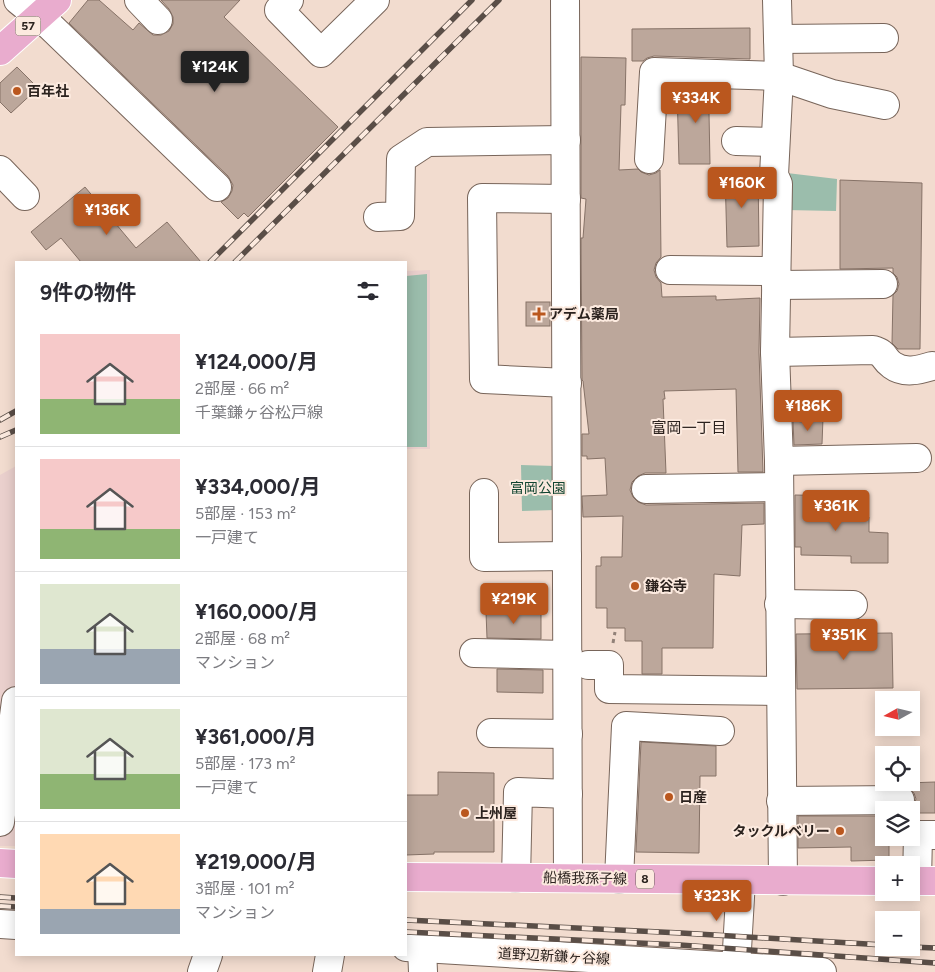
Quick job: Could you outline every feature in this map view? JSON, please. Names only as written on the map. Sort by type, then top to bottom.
[{"type":"main road","name":"57","points":[[0,51],[48,8]]},
{"type":"main road","points":[[0,863],[15,864]]},
{"type":"main road","name":"船橋我孫子線","points":[[407,877],[875,881]]},
{"type":"street","points":[[18,0],[48,8],[217,187]]},
{"type":"street","points":[[139,0],[158,20]]},
{"type":"street","points":[[289,0],[279,10],[321,53],[375,0]]},
{"type":"street","points":[[565,0],[567,556],[576,662],[568,734],[568,878]]},
{"type":"street","points":[[777,0],[779,76],[774,175],[778,184],[775,352],[783,880]]},
{"type":"street","points":[[778,39],[884,38]]},
{"type":"street","points":[[649,159],[654,72],[779,76],[832,94],[885,105]]},
{"type":"street","points":[[378,217],[400,216],[401,158],[426,142],[566,140]]},
{"type":"street","points":[[736,141],[775,142]]},
{"type":"street","points":[[0,170],[25,196]]},
{"type":"street","points":[[566,199],[482,198],[484,379],[567,383]]},
{"type":"street","points":[[670,270],[883,284]]},
{"type":"street","points":[[775,352],[873,350],[883,353],[891,365],[904,370],[920,370],[932,366]]},
{"type":"street","points":[[646,489],[917,458]]},
{"type":"street","points":[[484,493],[484,557],[567,556]]},
{"type":"street","points":[[779,604],[853,606]]},
{"type":"street","points":[[474,653],[609,666],[609,689],[780,691]]},
{"type":"street","points":[[0,822],[15,709]]},
{"type":"street","points":[[619,879],[626,726],[720,731]]},
{"type":"street","points":[[490,733],[568,734]]},
{"type":"street","points":[[516,878],[518,792],[568,794]]},
{"type":"street","points":[[781,801],[900,800]]},
{"type":"street","points":[[921,881],[918,835],[935,835]]},
{"type":"street","points":[[736,967],[741,880]]},
{"type":"street","points":[[0,924],[15,925]]},
{"type":"street","name":"道野辺新鎌ヶ谷線","points":[[417,955],[513,963],[736,967],[812,972]]},
{"type":"street","points":[[202,972],[208,956]]},
{"type":"street","points":[[327,972],[330,956]]},
{"type":"shaded area","points":[[430,270],[430,449],[407,449],[407,271]]},
{"type":"shaded area","points":[[15,467],[15,846],[0,846],[0,475]]},
{"type":"green space","points":[[787,173],[837,179],[836,211],[785,210]]},
{"type":"green space","points":[[427,274],[427,447],[407,447],[407,276]]},
{"type":"green space","name":"富岡公園","points":[[521,465],[555,466],[555,510],[522,511]]},
{"type":"building","points":[[88,0],[99,0],[133,30],[139,23],[153,35],[161,35],[169,31],[173,24],[173,17],[161,0],[240,0],[224,17],[338,127],[248,217],[244,213],[238,219],[221,202],[228,198],[232,191],[233,185],[228,176],[69,23]]},
{"type":"building","points":[[750,28],[750,59],[654,56],[643,61],[632,61],[632,29]]},
{"type":"building","points":[[581,57],[626,58],[625,105],[621,105],[619,170],[638,169],[649,175],[660,170],[661,257],[656,263],[654,270],[656,277],[661,283],[662,297],[716,296],[716,300],[760,298],[759,352],[763,472],[738,472],[736,389],[664,391],[666,473],[645,473],[638,476],[632,482],[630,490],[633,497],[638,502],[646,505],[764,503],[764,524],[742,525],[740,576],[714,574],[713,648],[662,648],[662,674],[642,674],[642,641],[625,641],[625,628],[607,628],[607,608],[596,608],[596,566],[601,566],[601,557],[622,557],[623,516],[583,517],[582,496],[607,495],[605,458],[587,459],[587,456],[582,456],[582,434],[589,434],[582,380],[581,238],[583,238],[586,199],[581,198]]},
{"type":"building","points":[[17,67],[38,88],[11,113],[0,102],[0,83]]},
{"type":"building","points":[[677,88],[721,90],[721,113],[709,113],[710,164],[679,164]]},
{"type":"building","points":[[725,172],[758,172],[759,246],[727,247]]},
{"type":"building","points":[[840,180],[922,183],[920,349],[898,349],[892,343],[893,295],[897,291],[899,284],[897,277],[893,273],[893,268],[840,269]]},
{"type":"building","points":[[85,187],[136,248],[167,222],[200,261],[80,261],[61,238],[46,250],[31,232]]},
{"type":"building","points":[[526,302],[550,302],[550,326],[526,326]]},
{"type":"building","points":[[804,417],[823,418],[822,444],[794,445],[793,421],[804,422]]},
{"type":"building","points":[[795,495],[839,496],[838,516],[869,517],[869,532],[888,533],[888,563],[851,563],[851,556],[801,555],[801,547],[795,547]]},
{"type":"building","points":[[486,612],[541,612],[541,639],[487,638]]},
{"type":"building","points":[[892,633],[893,688],[797,689],[796,634]]},
{"type":"building","points":[[497,669],[543,670],[543,693],[497,692]]},
{"type":"building","points":[[641,742],[716,746],[716,776],[700,776],[699,853],[636,852]]},
{"type":"building","points":[[438,772],[494,773],[494,852],[434,852],[434,854],[407,855],[407,795],[438,795]]},
{"type":"building","points":[[935,782],[935,813],[920,813],[920,801],[915,801],[912,791],[920,791],[920,783]]},
{"type":"building","points":[[798,816],[875,816],[875,846],[889,846],[889,856],[875,856],[875,860],[851,861],[851,847],[798,848]]},
{"type":"railway","points":[[211,261],[472,0]]},
{"type":"railway","points":[[236,261],[499,0]]},
{"type":"railway","points":[[0,420],[15,412]]},
{"type":"railway","points":[[0,437],[15,430]]},
{"type":"railway","points":[[0,897],[15,898]]},
{"type":"railway","points":[[0,906],[15,907]]},
{"type":"railway","points":[[407,920],[875,944]]},
{"type":"railway","points":[[407,932],[680,945],[935,963]]},
{"type":"railway","points":[[920,947],[935,948]]},
{"type":"place","name":"百年社","points":[[17,91]]},
{"type":"place","name":"アデム薬局","points":[[539,314]]},
{"type":"place","name":"鎌谷寺","points":[[635,586]]},
{"type":"place","name":"日産","points":[[669,797]]},
{"type":"place","name":"上州屋","points":[[465,813]]},
{"type":"place","name":"タックルベリー","points":[[840,831]]},
{"type":"district","name":"富岡一丁目","points":[[689,428]]}]
